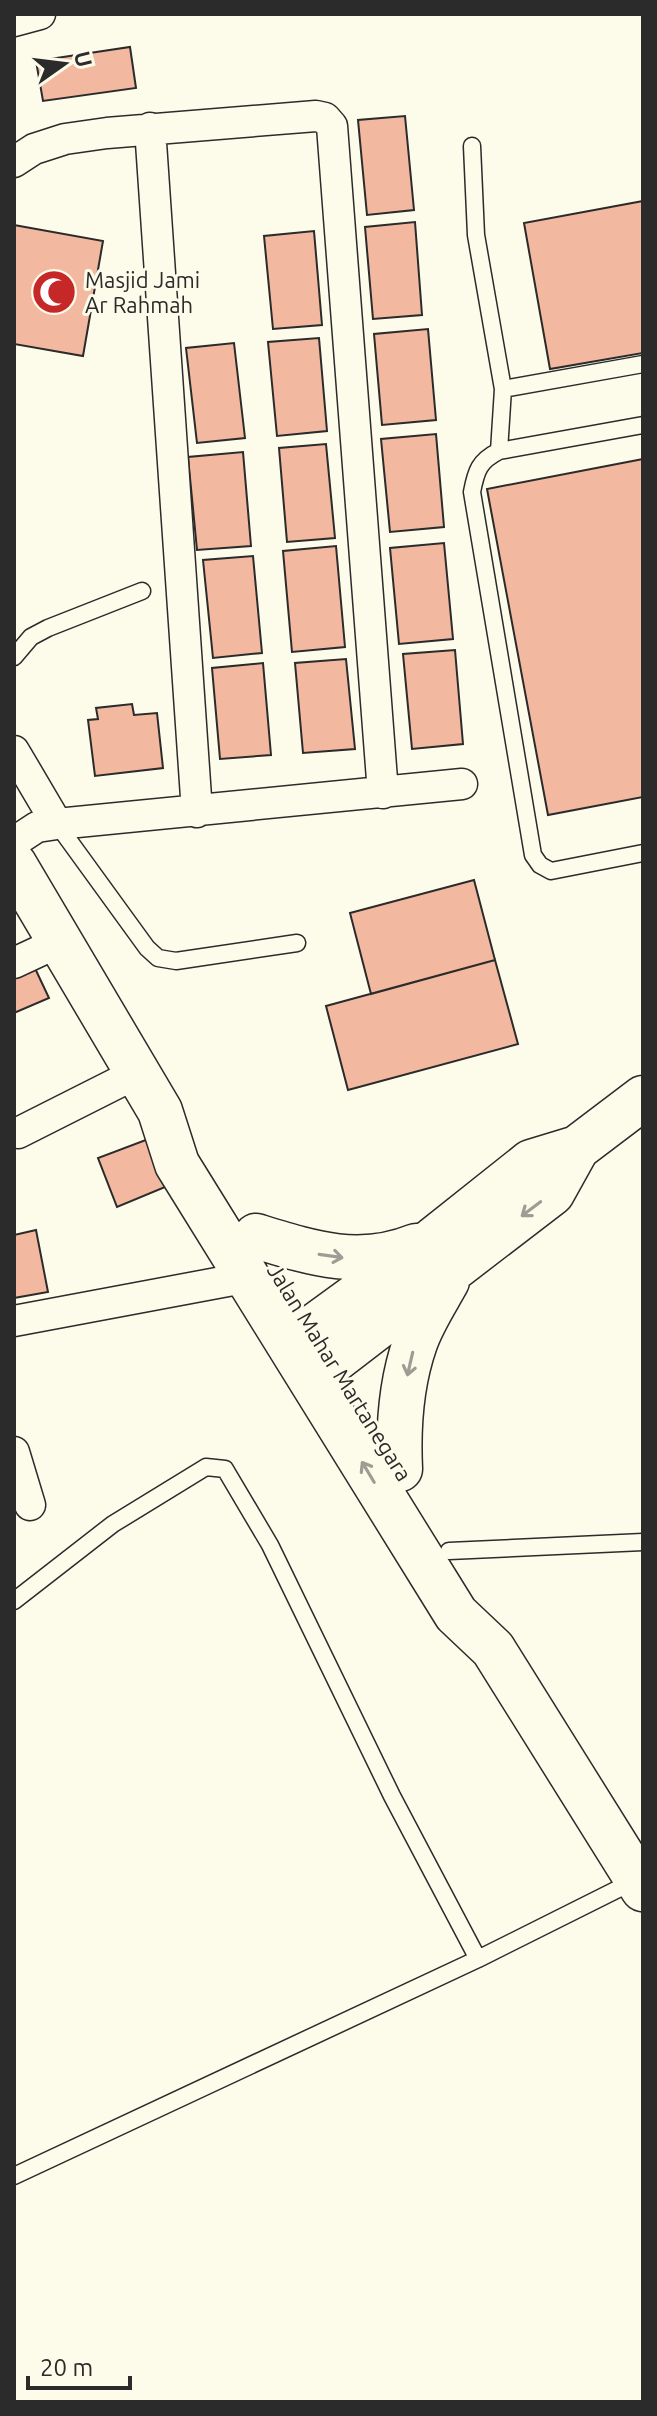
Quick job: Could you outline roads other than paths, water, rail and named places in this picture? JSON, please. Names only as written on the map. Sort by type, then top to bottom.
[{"type":"main road","name":"Jalan Mahar Martanegara","points":[[14,864],[160,1111],[201,1150],[253,1257],[312,1353],[456,1614],[493,1649],[640,1884]]},
{"type":"main road","points":[[312,1353],[443,1254],[531,1162],[577,1148],[643,1098]]},
{"type":"main road","points":[[253,1257],[345,1258],[443,1254]]},
{"type":"main road","points":[[400,1469],[403,1397],[415,1342],[443,1254]]},
{"type":"main road","name":"Jalan Mahar Martanegara","points":[[312,1353],[400,1469],[480,1598],[493,1649]]},
{"type":"street","points":[[14,21],[40,14]]},
{"type":"street","points":[[14,162],[34,149],[65,139],[150,128],[316,116],[325,118],[332,126],[383,793]]},
{"type":"street","points":[[150,128],[197,812]]},
{"type":"street","points":[[14,751],[57,824]]},
{"type":"street","points":[[14,842],[37,827],[57,824],[462,784]]},
{"type":"street","points":[[14,963],[59,942]]},
{"type":"street","points":[[18,1133],[137,1073]]},
{"type":"street","points":[[14,1321],[253,1257]]},
{"type":"street","points":[[14,1452],[30,1505]]},
{"type":"lane","points":[[472,146],[476,235],[503,389],[499,451]]},
{"type":"lane","points":[[503,389],[643,364]]},
{"type":"lane","points":[[643,425],[499,451],[484,458],[476,470],[472,492],[533,855],[540,865],[551,871],[643,853]]},
{"type":"lane","points":[[14,657],[31,637],[48,628],[142,591]]},
{"type":"lane","points":[[57,824],[147,948],[158,958],[176,961],[297,943]]},
{"type":"lane","points":[[14,1601],[113,1524],[206,1467],[225,1469],[270,1545],[392,1796],[478,1959]]},
{"type":"lane","points":[[449,1551],[643,1542]]},
{"type":"lane","points":[[14,2176],[640,1884]]},
{"type":"place","name":"Masjid Jami Ar Rahmah","points":[[54,292]]}]
